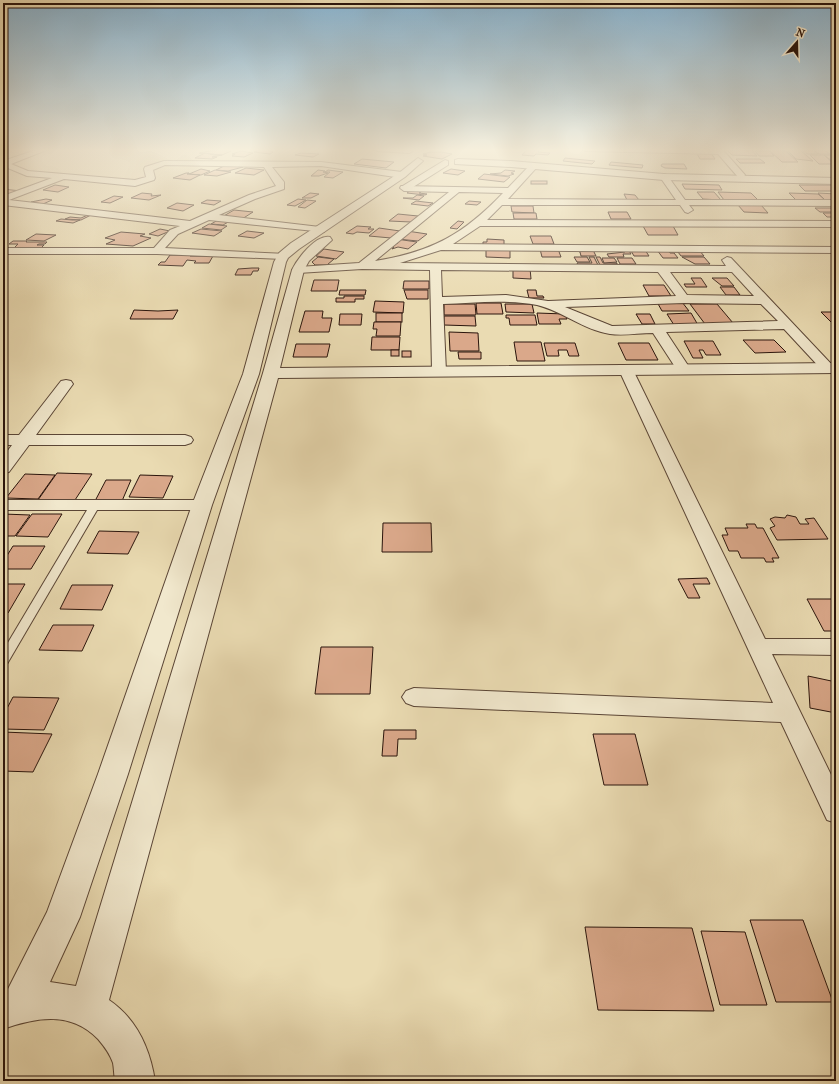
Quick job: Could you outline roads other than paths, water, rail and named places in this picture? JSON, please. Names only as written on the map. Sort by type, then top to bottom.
[{"type":"street","points":[[3,200],[191,224]]},
{"type":"street","points":[[156,251],[174,232],[250,200]]},
{"type":"street","points":[[12,1007],[64,917],[202,505],[251,374],[290,263],[320,230],[362,200]]},
{"type":"street","points":[[290,263],[304,258],[371,200]]},
{"type":"street","points":[[362,266],[445,200]]},
{"type":"street","points":[[362,266],[397,261],[439,247],[458,238],[478,223],[501,200]]},
{"type":"street","points":[[681,200],[734,269],[831,371]]},
{"type":"street","points":[[499,202],[836,203]]},
{"type":"street","points":[[207,217],[320,230]]},
{"type":"street","points":[[478,223],[699,225],[836,224]]},
{"type":"street","points":[[439,247],[836,250]]},
{"type":"street","points":[[3,251],[156,251],[290,263],[362,266],[734,269]]},
{"type":"street","points":[[88,1008],[271,373],[290,263]]},
{"type":"street","points":[[435,266],[439,372]]},
{"type":"street","points":[[661,268],[684,299]]},
{"type":"street","points":[[436,300],[510,300],[545,304],[684,299],[763,300]]},
{"type":"street","points":[[545,304],[595,326],[612,330],[787,325]]},
{"type":"street","points":[[658,329],[684,370]]},
{"type":"street","points":[[271,373],[626,370],[831,371]]},
{"type":"street","points":[[626,370],[836,812]]},
{"type":"street","points":[[3,468],[66,384]]},
{"type":"street","points":[[3,440],[185,440]]},
{"type":"street","points":[[3,505],[202,505]]},
{"type":"street","points":[[757,646],[836,647]]},
{"type":"street","points":[[414,697],[789,713]]},
{"type":"street","points":[[12,1007],[39,1000],[56,1000],[88,1008],[111,1024],[120,1035],[127,1048],[132,1063],[135,1081]]},
{"type":"lane","points":[[3,661],[95,505]]}]
